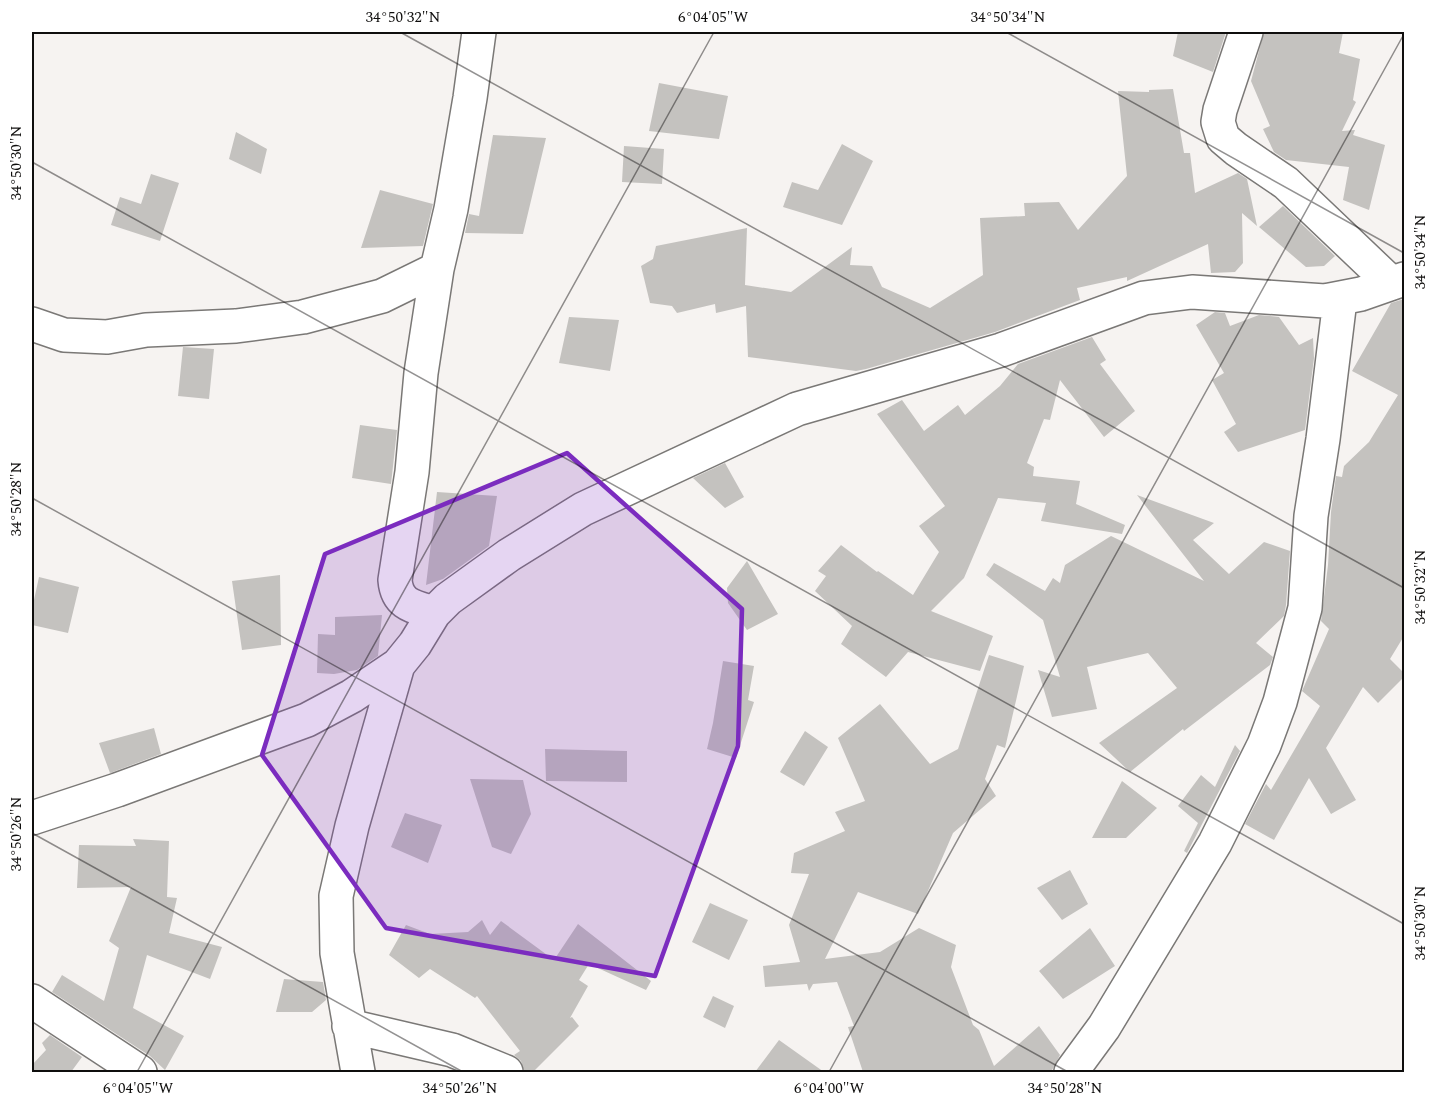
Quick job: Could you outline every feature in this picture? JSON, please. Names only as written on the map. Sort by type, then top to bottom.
[{"type":"street","points":[[434,614],[405,602],[396,591],[395,580],[412,472],[421,373],[437,269],[451,209],[470,98],[479,32]]},
{"type":"street","points":[[1246,32],[1220,110],[1218,122],[1223,138],[1286,183],[1398,281]]},
{"type":"street","points":[[32,324],[64,335],[107,338],[146,330],[236,326],[303,317],[382,296],[437,269]]},
{"type":"street","points":[[32,818],[117,790],[307,720],[352,696],[399,664],[416,644],[434,614],[448,599],[509,555],[583,509],[797,409],[1001,350],[1144,298],[1192,292],[1325,302],[1340,300],[1398,281]]},
{"type":"street","points":[[1071,1072],[1104,1027],[1215,843],[1264,745],[1280,702],[1305,608],[1311,516],[1340,300]]},
{"type":"street","points":[[358,1072],[337,954],[336,896],[352,826],[399,664]]},
{"type":"street","points":[[32,1001],[140,1072]]},
{"type":"street","points":[[349,1026],[452,1050],[506,1072]]},
{"type":"highlighted area","points":[[567,453],[742,609],[738,746],[655,976],[386,928],[262,755],[325,554]]},
{"type":"building","points":[[1178,32],[1226,32],[1213,72],[1173,56]]},
{"type":"building","points":[[1264,32],[1343,32],[1339,53],[1360,59],[1353,100],[1356,102],[1342,131],[1355,130],[1353,135],[1385,145],[1369,210],[1343,200],[1349,167],[1286,160],[1274,152],[1263,129],[1270,126],[1251,81]]},
{"type":"building","points":[[659,83],[728,96],[719,139],[649,131]]},
{"type":"building","points":[[1173,89],[1184,153],[1190,153],[1195,193],[1238,173],[1247,179],[1257,226],[1242,213],[1243,263],[1235,272],[1211,273],[1208,244],[1127,281],[1127,277],[1077,288],[1080,300],[995,332],[856,371],[748,357],[746,306],[716,313],[715,304],[677,313],[672,306],[650,303],[641,266],[653,259],[656,246],[747,228],[745,285],[791,292],[852,247],[850,265],[872,266],[882,287],[930,308],[983,275],[980,218],[1025,216],[1024,203],[1059,202],[1078,230],[1127,176],[1118,91],[1149,92],[1149,90]]},
{"type":"building","points":[[236,132],[267,149],[261,174],[229,159]]},
{"type":"building","points":[[493,135],[546,138],[523,234],[465,233],[469,214],[479,216]]},
{"type":"building","points":[[842,144],[873,161],[842,225],[783,207],[792,182],[818,190]]},
{"type":"building","points":[[624,146],[664,149],[662,184],[622,182]]},
{"type":"building","points":[[151,174],[179,183],[160,241],[111,225],[120,197],[141,204]]},
{"type":"building","points":[[380,190],[433,204],[423,246],[361,248]]},
{"type":"building","points":[[1283,206],[1335,256],[1324,266],[1306,267],[1259,227]]},
{"type":"building","points":[[1404,299],[1404,636],[1390,659],[1404,673],[1404,677],[1378,703],[1363,687],[1326,748],[1356,800],[1331,814],[1309,778],[1274,840],[1245,824],[1266,784],[1271,790],[1320,706],[1302,691],[1329,629],[1321,621],[1336,476],[1342,477],[1344,466],[1369,442],[1398,395],[1352,371],[1391,303]]},
{"type":"building","points":[[1215,312],[1225,313],[1230,326],[1259,315],[1279,317],[1299,345],[1313,338],[1314,358],[1305,430],[1238,452],[1224,432],[1236,424],[1212,380],[1224,373],[1196,325]]},
{"type":"building","points":[[569,317],[619,320],[610,371],[559,363]]},
{"type":"building","points":[[1092,337],[1106,360],[1100,364],[1135,411],[1104,437],[1060,380],[1050,420],[1044,419],[1027,463],[1034,467],[1033,476],[1080,481],[1076,504],[1125,525],[1122,534],[1041,521],[1046,503],[998,498],[964,578],[931,611],[993,636],[980,671],[908,652],[886,677],[841,644],[852,626],[815,591],[826,576],[818,571],[841,545],[913,595],[939,552],[919,526],[945,506],[877,414],[902,400],[924,431],[958,405],[965,415],[1000,386],[1018,364]]},
{"type":"building","points":[[183,347],[214,349],[209,399],[178,396]]},
{"type":"building","points":[[360,425],[397,430],[391,484],[352,478]]},
{"type":"building","points":[[725,463],[744,497],[725,508],[693,478]]},
{"type":"building","points":[[437,492],[497,496],[489,546],[443,579],[426,585]]},
{"type":"building","points":[[1137,495],[1214,523],[1193,540],[1229,574],[1264,542],[1290,551],[1284,616],[1256,643],[1273,657],[1270,665],[1184,731],[1183,729],[1130,772],[1099,743],[1177,688],[1148,653],[1087,667],[1097,709],[1052,717],[1038,670],[1060,677],[1043,620],[986,575],[994,563],[1045,591],[1053,578],[1060,583],[1065,565],[1111,536],[1204,581]]},
{"type":"building","points":[[747,561],[778,614],[747,630],[728,603],[727,588]]},
{"type":"building","points":[[280,575],[281,645],[242,650],[232,581]]},
{"type":"building","points":[[39,577],[79,587],[68,633],[32,625],[32,609]]},
{"type":"building","points":[[382,615],[378,656],[357,670],[334,674],[317,673],[318,634],[335,635],[335,617]]},
{"type":"building","points":[[989,655],[1024,666],[1005,748],[997,745],[985,779],[996,796],[953,833],[918,914],[858,892],[825,959],[880,952],[919,928],[956,945],[951,967],[973,1025],[979,1030],[994,1066],[1039,1026],[1060,1055],[1051,1072],[863,1072],[848,1027],[854,1026],[837,982],[813,984],[809,991],[807,984],[765,987],[763,966],[800,962],[789,925],[809,874],[791,873],[794,853],[845,831],[835,812],[865,801],[838,738],[880,704],[930,764],[958,749]]},
{"type":"building","points":[[723,661],[754,666],[748,700],[754,702],[736,758],[707,749]]},
{"type":"building","points":[[154,728],[161,754],[110,773],[99,743]]},
{"type":"building","points":[[805,731],[828,747],[804,786],[780,772]]},
{"type":"building","points":[[1235,745],[1240,751],[1187,853],[1184,851],[1198,823],[1178,806],[1201,775],[1215,787]]},
{"type":"building","points":[[545,749],[627,751],[627,782],[546,781]]},
{"type":"building","points":[[470,779],[523,780],[531,814],[511,854],[492,847]]},
{"type":"building","points":[[1122,781],[1157,808],[1126,838],[1092,838]]},
{"type":"building","points":[[405,813],[442,825],[428,863],[391,847]]},
{"type":"building","points":[[133,839],[169,841],[167,897],[177,898],[169,933],[222,947],[210,979],[147,955],[133,1008],[184,1036],[165,1070],[150,1056],[52,992],[62,975],[104,1001],[119,948],[109,941],[131,887],[77,888],[79,845],[136,846]]},
{"type":"building","points":[[1070,870],[1088,904],[1062,920],[1037,888]]},
{"type":"building","points":[[710,903],[748,920],[729,960],[692,942]]},
{"type":"building","points":[[482,920],[490,935],[501,921],[554,960],[578,924],[651,981],[646,990],[589,964],[579,980],[588,986],[570,1018],[572,1017],[579,1026],[533,1072],[524,1072],[521,1061],[514,1055],[520,1051],[477,996],[475,998],[430,969],[419,978],[389,955],[406,925],[430,934],[468,932]]},
{"type":"building","points":[[1090,928],[1115,966],[1063,999],[1039,971]]},
{"type":"building","points":[[284,979],[323,982],[326,1000],[312,1012],[276,1012]]},
{"type":"building","points":[[713,996],[734,1006],[725,1028],[703,1017]]},
{"type":"building","points":[[50,1035],[82,1057],[71,1072],[32,1072],[32,1065],[46,1050],[42,1043]]},
{"type":"building","points":[[779,1040],[824,1072],[755,1072]]}]
